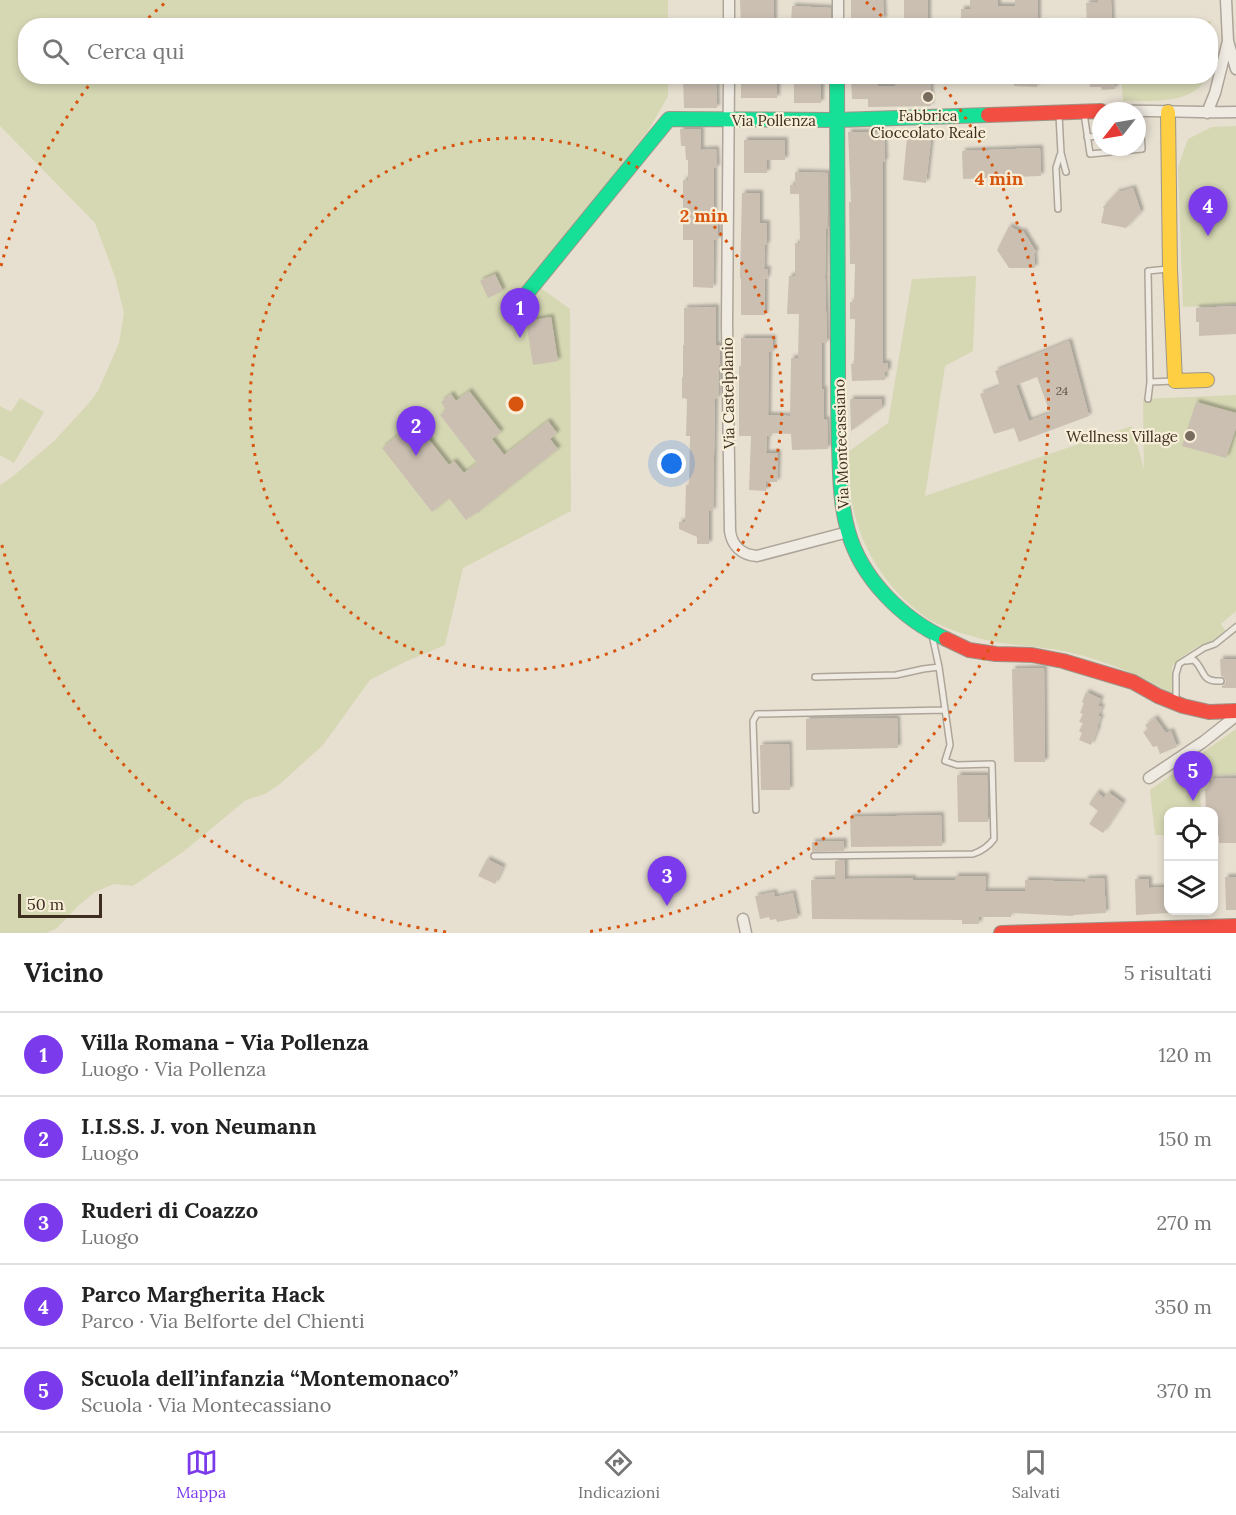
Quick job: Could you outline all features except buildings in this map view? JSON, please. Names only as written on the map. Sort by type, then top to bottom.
[{"type":"street","points":[[729,0],[729,18]]},
{"type":"street","points":[[838,0],[838,18]]},
{"type":"street","points":[[1226,0],[1228,41],[1236,69]]},
{"type":"street","points":[[1218,81],[1228,41]]},
{"type":"street","points":[[728,120],[729,84]]},
{"type":"street","name":"Via Montecassiano","points":[[837,84],[840,480],[848,532],[858,557],[875,584],[902,612],[932,633],[969,650],[996,654],[1032,655],[1064,662],[1133,682],[1176,703],[1209,712],[1236,711]]},
{"type":"street","points":[[1207,113],[1217,84]]},
{"type":"street","points":[[1146,111],[1236,112]]},
{"type":"street","name":"Via Pollenza","points":[[528,292],[669,119],[837,120],[1092,112]]},
{"type":"street","points":[[1168,112],[1170,269],[1175,381],[1207,380]]},
{"type":"street","name":"Via Castelplanio","points":[[728,120],[729,531],[736,547],[748,555],[757,555],[848,532]]},
{"type":"street","points":[[1149,778],[1203,742],[1236,716]]},
{"type":"street","points":[[743,919],[746,933]]},
{"type":"street","points":[[1001,933],[1236,926]]},
{"type":"lane","points":[[1083,112],[1090,154],[1092,154]]},
{"type":"lane","points":[[1059,113],[1061,153],[1066,172]]},
{"type":"lane","points":[[1087,138],[1092,137]]},
{"type":"lane","points":[[1058,209],[1056,168],[1061,153]]},
{"type":"lane","points":[[1148,399],[1150,382],[1148,271],[1170,269]]},
{"type":"lane","points":[[1150,382],[1175,381]]},
{"type":"lane","points":[[1176,703],[1176,674],[1179,664],[1204,648],[1215,644],[1236,627]]},
{"type":"lane","points":[[814,856],[973,854],[981,852],[994,839],[992,765],[957,765],[945,761],[950,745],[932,633]]},
{"type":"lane","points":[[1184,661],[1194,660],[1201,666],[1207,679],[1221,681]]},
{"type":"lane","points":[[815,677],[896,675],[939,667]]},
{"type":"lane","points":[[756,810],[753,721],[757,714],[945,710]]},
{"type":"green space","points":[[0,0],[668,0],[668,18],[18,18],[18,84],[668,84],[668,96],[648,131],[539,269],[542,289],[570,309],[571,511],[463,568],[445,645],[370,680],[323,745],[280,784],[265,794],[246,800],[183,852],[133,886],[114,884],[95,892],[57,928],[47,933],[0,933],[0,485],[54,441],[98,391],[119,343],[124,313],[115,277],[95,223],[0,126]]},
{"type":"green space","points":[[1122,84],[1202,84],[1191,93],[1170,100],[1123,101]]},
{"type":"green space","points":[[1236,126],[1236,304],[1183,307],[1178,167],[1188,139],[1212,127]]},
{"type":"green space","points":[[976,276],[973,351],[945,366],[925,496],[1132,426],[1144,469],[1143,399],[1236,395],[1236,611],[1221,624],[1226,632],[1197,647],[1172,666],[1173,695],[1110,664],[1059,650],[989,641],[941,626],[927,618],[902,597],[872,558],[852,505],[848,452],[888,423],[912,279]]},
{"type":"green space","points":[[20,398],[44,412],[14,463],[0,455],[0,406],[11,412]]},
{"type":"green space","points":[[1236,729],[1236,774],[1205,776],[1205,785],[1200,786],[1201,807],[1164,807],[1164,835],[1155,835],[1150,790]]},
{"type":"traffic: fast","points":[[837,84],[838,423],[843,510],[854,548],[873,581],[885,595],[914,620],[946,639]]},
{"type":"traffic: fast","points":[[528,292],[669,119],[837,120],[988,115]]},
{"type":"traffic: slow","points":[[1168,112],[1170,269],[1175,381],[1207,380]]},
{"type":"traffic: jam","points":[[988,115],[1092,111]]},
{"type":"traffic: jam","points":[[946,639],[969,650],[996,654],[1032,655],[1063,661],[1133,682],[1158,696],[1183,706],[1209,712],[1236,711]]},
{"type":"traffic: jam","points":[[1001,933],[1236,926]]},
{"type":"place","name":"Fabbrica Cioccolato Reale","points":[[928,97]]},
{"type":"place","name":"Parco Margherita Hack","points":[[1208,236]]},
{"type":"place","name":"Villa Romana - Via Pollenza","points":[[520,338]]},
{"type":"place","name":"Wellness Village","points":[[1190,436]]},
{"type":"place","name":"I.I.S.S. J. von Neumann","points":[[416,456]]},
{"type":"place","name":"Scuola dell’infanzia “Montemonaco”","points":[[1193,801]]},
{"type":"place","name":"Ruderi di Coazzo","points":[[667,906]]}]
